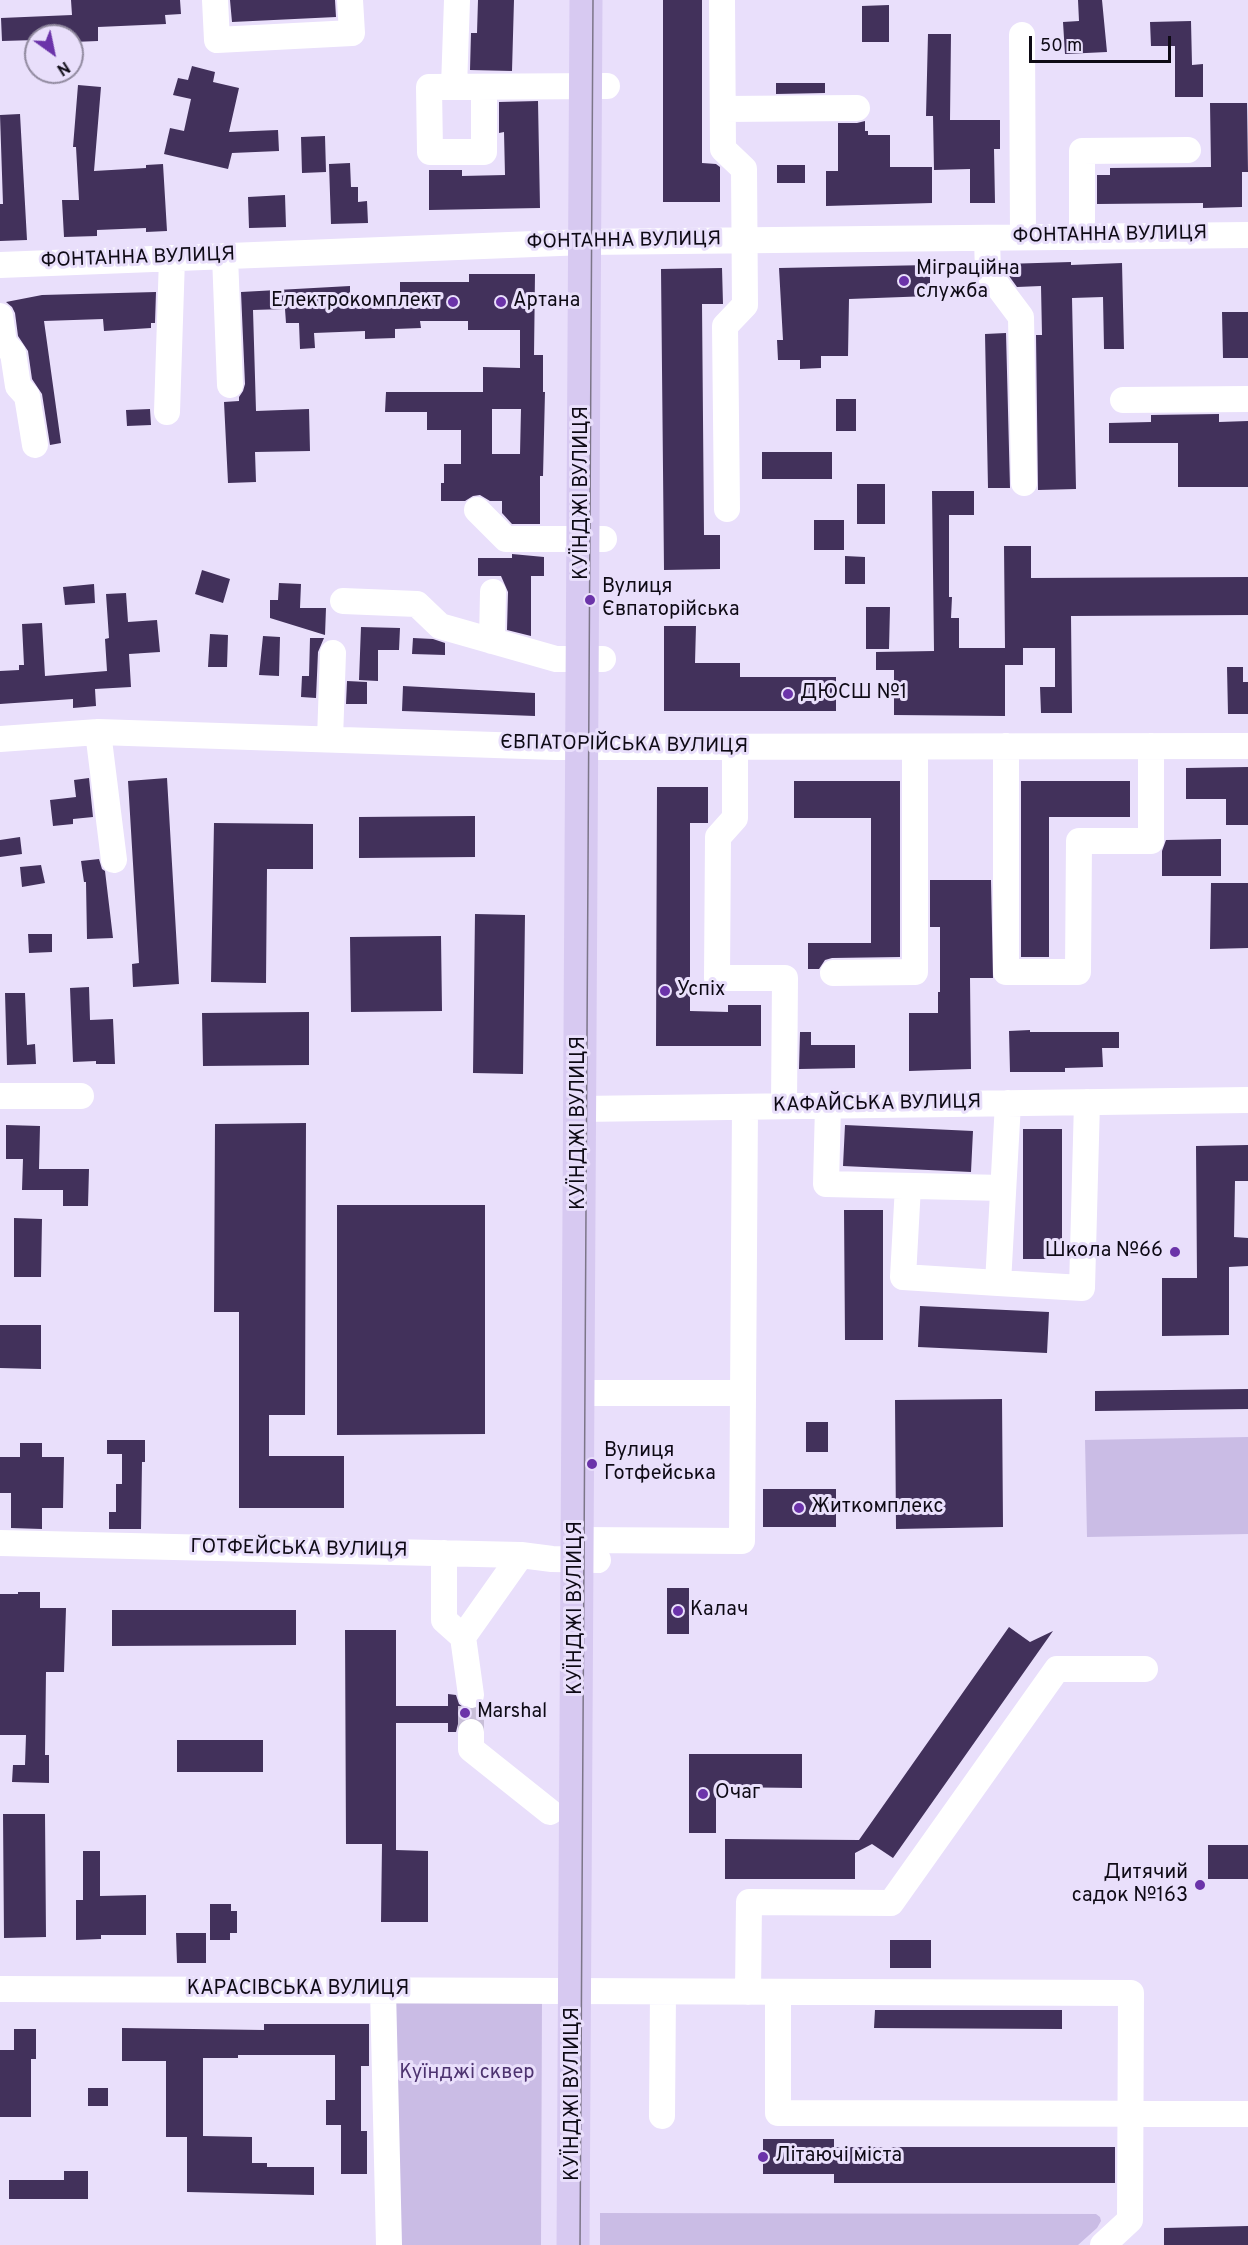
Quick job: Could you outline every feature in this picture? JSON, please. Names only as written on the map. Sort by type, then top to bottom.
[{"type":"main road","name":"КУЇНДЖІ ВУЛИЦЯ","points":[[586,0],[596,86]]},
{"type":"main road","name":"КУЇНДЖІ ВУЛИЦЯ","points":[[573,2245],[585,1991],[596,86],[607,0]]},
{"type":"main road","name":"КУЇНДЖІ ВУЛИЦЯ","points":[[585,1991],[594,2245]]},
{"type":"street","points":[[215,0],[217,40],[352,33],[350,0]]},
{"type":"street","points":[[454,87],[457,0]]},
{"type":"street","points":[[722,0],[723,149],[744,170],[745,240],[745,305],[725,326],[727,509]]},
{"type":"street","points":[[1022,35],[1023,237]]},
{"type":"street","points":[[484,87],[484,152],[430,153],[429,87],[596,86]]},
{"type":"street","points":[[723,109],[857,108]]},
{"type":"street","points":[[1082,237],[1082,151],[1188,150]]},
{"type":"street","name":"ФОНТАННА ВУЛИЦЯ","points":[[0,265],[595,242],[1248,235]]},
{"type":"street","points":[[987,238],[988,273],[1021,317],[1024,483]]},
{"type":"street","points":[[225,256],[230,385]]},
{"type":"street","points":[[167,412],[171,258]]},
{"type":"street","points":[[0,316],[4,343],[13,353],[18,386],[27,396],[35,445]]},
{"type":"street","points":[[1123,400],[1248,399]]},
{"type":"street","points":[[477,510],[506,539],[594,539]]},
{"type":"street","points":[[492,641],[493,592]]},
{"type":"street","points":[[343,602],[417,604],[440,626],[556,659],[593,659]]},
{"type":"street","points":[[330,739],[333,653]]},
{"type":"street","points":[[99,732],[114,860]]},
{"type":"street","name":"ЄВПАТОРІЙСЬКА ВУЛИЦЯ","points":[[0,739],[99,732],[592,747],[1248,746]]},
{"type":"street","points":[[1006,747],[1006,972],[1078,972],[1079,841],[1151,841],[1151,746]]},
{"type":"street","points":[[735,747],[735,818],[718,837],[717,978],[785,978],[784,1106]]},
{"type":"street","points":[[833,973],[915,972],[915,747]]},
{"type":"street","points":[[0,1096],[81,1096]]},
{"type":"street","name":"КАФАЙСЬКА ВУЛИЦЯ","points":[[590,1109],[1248,1100]]},
{"type":"street","points":[[908,1186],[903,1278],[1082,1288],[1087,1102]]},
{"type":"street","points":[[998,1282],[1008,1103]]},
{"type":"street","points":[[828,1106],[826,1184],[1003,1188]]},
{"type":"street","points":[[589,1393],[743,1393],[745,1107]]},
{"type":"street","name":"ГОТФЕЙСЬКА ВУЛИЦЯ","points":[[0,1543],[521,1555],[552,1559],[588,1550],[742,1541],[743,1393]]},
{"type":"street","points":[[444,1553],[444,1620],[463,1637],[471,1695]]},
{"type":"street","points":[[463,1637],[521,1555]]},
{"type":"street","points":[[748,1992],[749,1902],[891,1903],[1057,1669],[1145,1669]]},
{"type":"street","points":[[471,1732],[471,1749],[550,1812]]},
{"type":"street","name":"КАРАСІВСЬКА ВУЛИЦЯ","points":[[0,1989],[1131,1993],[1131,2114]]},
{"type":"street","points":[[383,1990],[389,2245]]},
{"type":"street","points":[[662,2116],[663,1992]]},
{"type":"street","points":[[778,1992],[778,2114],[1248,2114]]},
{"type":"street","points":[[1103,2245],[1130,2220],[1131,2114]]},
{"type":"green space","points":[[1248,1437],[1248,1534],[1087,1537],[1085,1440]]},
{"type":"green space","name":"Куїнджі сквер","points":[[390,1997],[542,1998],[541,2245],[396,2245]]},
{"type":"green space","points":[[600,2213],[1096,2214],[1101,2221],[1097,2228],[1078,2245],[600,2245]]},
{"type":"building","points":[[71,0],[180,0],[181,14],[165,15],[166,24],[98,27],[98,41],[84,42],[84,24],[24,24],[24,40],[2,41],[1,18],[72,15]]},
{"type":"building","points":[[230,0],[335,0],[336,17],[232,22]]},
{"type":"building","points":[[478,0],[514,0],[512,71],[470,70],[471,33],[477,33]]},
{"type":"building","points":[[663,0],[702,0],[702,163],[716,164],[720,167],[720,202],[663,202]]},
{"type":"building","points":[[1078,0],[1102,0],[1107,52],[1065,54],[1063,22],[1079,21]]},
{"type":"building","points":[[889,5],[889,42],[862,42],[862,6]]},
{"type":"building","points":[[1191,21],[1192,65],[1203,64],[1203,97],[1175,97],[1175,46],[1151,46],[1150,22]]},
{"type":"building","points":[[928,34],[951,34],[950,120],[1000,120],[1000,149],[994,149],[995,203],[970,203],[970,169],[934,170],[933,116],[926,116]]},
{"type":"building","points":[[192,66],[215,72],[213,82],[239,88],[229,132],[278,130],[279,151],[232,153],[228,169],[164,154],[170,128],[184,131],[191,99],[173,95],[178,78],[188,80]]},
{"type":"building","points":[[776,83],[825,83],[825,93],[776,94]]},
{"type":"building","points":[[78,85],[101,87],[94,171],[146,168],[146,165],[163,164],[167,231],[146,232],[146,228],[97,230],[97,236],[64,237],[62,200],[79,200],[76,147],[73,147]]},
{"type":"building","points":[[538,101],[540,208],[429,210],[429,170],[462,170],[462,176],[505,175],[504,132],[499,133],[499,102]]},
{"type":"building","points":[[1210,103],[1247,103],[1248,172],[1242,172],[1242,207],[1203,208],[1203,203],[1097,204],[1097,175],[1110,175],[1110,168],[1211,167]]},
{"type":"building","points":[[20,114],[27,240],[0,241],[0,204],[3,204],[0,115]]},
{"type":"building","points":[[865,121],[865,131],[868,131],[868,135],[890,135],[890,167],[932,167],[932,203],[826,206],[826,171],[838,171],[838,123]]},
{"type":"building","points":[[325,136],[326,172],[302,173],[301,137]]},
{"type":"building","points":[[350,163],[351,187],[358,187],[358,202],[367,201],[368,223],[331,224],[329,164]]},
{"type":"building","points":[[777,165],[805,165],[805,183],[777,183]]},
{"type":"building","points":[[285,195],[286,227],[249,228],[248,197]]},
{"type":"building","points":[[1071,262],[1071,265],[1122,263],[1124,349],[1104,349],[1103,297],[1072,298],[1076,489],[1038,490],[1036,335],[1042,335],[1041,286],[1017,287],[1004,269],[1004,264]]},
{"type":"building","points":[[930,265],[930,296],[849,299],[848,356],[821,356],[821,368],[800,369],[800,360],[778,360],[777,340],[783,340],[779,268]]},
{"type":"building","points":[[722,268],[723,304],[702,304],[704,535],[720,535],[720,569],[664,570],[661,269]]},
{"type":"building","points":[[469,274],[535,274],[534,355],[543,355],[543,392],[545,392],[543,476],[540,476],[540,524],[512,524],[502,513],[502,501],[490,501],[480,495],[465,501],[441,501],[444,464],[461,464],[461,430],[427,430],[427,412],[385,412],[386,392],[483,392],[483,367],[520,368],[520,330],[468,330],[468,321],[420,321],[421,328],[395,329],[395,338],[365,339],[365,331],[314,333],[315,348],[300,349],[299,323],[286,323],[285,309],[253,310],[256,411],[309,409],[310,451],[255,452],[256,482],[228,483],[224,402],[239,401],[245,384],[241,292],[350,286],[350,299],[400,297],[400,282],[469,282]],"holes":[[[492,409],[521,409],[520,454],[492,454]]]},
{"type":"building","points":[[156,292],[155,323],[151,323],[151,328],[104,331],[103,319],[44,321],[61,443],[50,445],[42,394],[32,379],[28,351],[18,336],[15,313],[6,302],[42,295]]},
{"type":"building","points":[[1222,312],[1248,312],[1248,358],[1223,358]]},
{"type":"building","points":[[1006,333],[1010,488],[988,488],[985,334]]},
{"type":"building","points":[[836,399],[856,399],[856,431],[836,431]]},
{"type":"building","points":[[150,409],[151,425],[127,426],[126,410]]},
{"type":"building","points":[[1219,414],[1219,422],[1248,421],[1248,487],[1178,487],[1178,443],[1109,443],[1109,423],[1151,422],[1151,415]]},
{"type":"building","points":[[762,452],[832,452],[832,479],[762,479]]},
{"type":"building","points":[[857,484],[885,484],[885,524],[857,524]]},
{"type":"building","points":[[932,491],[974,491],[974,515],[949,515],[949,597],[952,597],[951,618],[959,618],[959,648],[1005,648],[1004,546],[1031,546],[1031,578],[1248,577],[1248,615],[1071,616],[1072,713],[1041,713],[1040,687],[1055,687],[1055,648],[1023,648],[1023,665],[1005,665],[1005,716],[894,715],[894,670],[876,670],[876,652],[934,651]]},
{"type":"building","points":[[814,520],[844,520],[844,550],[814,550]]},
{"type":"building","points":[[512,554],[544,557],[544,576],[531,576],[531,636],[507,630],[508,592],[501,576],[478,576],[478,558],[512,558]]},
{"type":"building","points":[[845,556],[865,557],[865,584],[845,584]]},
{"type":"building","points":[[202,570],[230,579],[223,603],[195,594]]},
{"type":"building","points":[[279,583],[301,584],[300,608],[326,608],[325,635],[270,618],[270,600],[278,600]]},
{"type":"building","points":[[94,584],[95,603],[65,605],[63,587]]},
{"type":"building","points":[[126,593],[128,622],[157,620],[160,652],[129,654],[131,687],[95,689],[96,706],[73,708],[73,699],[0,704],[0,671],[19,670],[19,665],[24,665],[22,624],[42,623],[45,676],[107,671],[105,639],[109,638],[106,594]]},
{"type":"building","points":[[866,607],[890,607],[889,649],[866,649]]},
{"type":"building","points":[[664,626],[696,626],[695,663],[740,663],[740,677],[836,677],[836,711],[664,711]]},
{"type":"building","points":[[361,627],[400,628],[399,650],[378,650],[378,681],[359,680]]},
{"type":"building","points":[[210,634],[228,635],[227,667],[208,667]]},
{"type":"building","points":[[263,636],[280,637],[279,676],[259,675]]},
{"type":"building","points":[[310,638],[324,638],[318,652],[316,698],[301,697],[302,676],[309,676]]},
{"type":"building","points":[[413,638],[433,639],[445,643],[445,655],[412,654]]},
{"type":"building","points":[[1227,667],[1243,667],[1243,682],[1248,682],[1248,714],[1228,714]]},
{"type":"building","points":[[347,681],[367,682],[367,704],[346,704]]},
{"type":"building","points":[[403,686],[535,693],[535,716],[402,711]]},
{"type":"building","points":[[1248,767],[1248,825],[1226,825],[1226,799],[1186,799],[1186,768]]},
{"type":"building","points":[[89,778],[93,817],[73,819],[73,824],[53,826],[50,800],[76,797],[74,780]]},
{"type":"building","points":[[167,778],[179,984],[133,987],[132,964],[139,963],[128,781]]},
{"type":"building","points":[[794,781],[900,781],[900,957],[832,958],[825,960],[819,969],[808,969],[808,943],[871,943],[871,818],[794,818]]},
{"type":"building","points":[[1021,781],[1130,781],[1130,817],[1049,817],[1049,957],[1021,957]]},
{"type":"building","points":[[657,787],[708,787],[708,823],[690,823],[690,1011],[728,1012],[728,1005],[761,1005],[761,1046],[656,1046]]},
{"type":"building","points":[[475,816],[475,857],[359,858],[359,817]]},
{"type":"building","points":[[214,823],[313,824],[313,869],[267,869],[266,983],[211,982]]},
{"type":"building","points":[[20,837],[22,854],[0,857],[0,840]]},
{"type":"building","points":[[1221,839],[1221,876],[1162,876],[1162,851],[1166,840]]},
{"type":"building","points":[[99,859],[105,871],[113,938],[87,939],[86,882],[84,882],[81,861]]},
{"type":"building","points":[[41,865],[45,883],[22,887],[20,867]]},
{"type":"building","points":[[930,880],[991,880],[993,978],[970,978],[971,1069],[909,1071],[909,1013],[938,1013],[940,927],[930,927]]},
{"type":"building","points":[[1211,883],[1248,883],[1248,948],[1210,949]]},
{"type":"building","points":[[475,914],[525,915],[523,1074],[473,1073]]},
{"type":"building","points":[[28,934],[52,934],[52,952],[29,953]]},
{"type":"building","points":[[441,936],[442,1011],[351,1012],[350,937]]},
{"type":"building","points":[[89,987],[90,1020],[113,1019],[115,1064],[96,1064],[96,1061],[73,1062],[70,988]]},
{"type":"building","points":[[5,993],[25,993],[27,1045],[35,1044],[36,1064],[7,1065]]},
{"type":"building","points":[[309,1012],[309,1065],[203,1066],[202,1013]]},
{"type":"building","points":[[1030,1030],[1030,1032],[1119,1032],[1119,1048],[1102,1048],[1103,1067],[1065,1068],[1065,1072],[1010,1072],[1009,1031]]},
{"type":"building","points":[[800,1032],[811,1032],[811,1045],[855,1045],[855,1068],[799,1069]]},
{"type":"building","points":[[306,1123],[305,1415],[269,1415],[269,1456],[344,1456],[344,1508],[239,1508],[239,1312],[214,1312],[215,1124]]},
{"type":"building","points":[[6,1125],[40,1126],[39,1169],[89,1169],[88,1206],[63,1206],[63,1190],[22,1190],[23,1159],[6,1159]]},
{"type":"building","points":[[845,1125],[973,1131],[971,1172],[843,1166]]},
{"type":"building","points":[[1023,1129],[1062,1129],[1062,1259],[1023,1259]]},
{"type":"building","points":[[1248,1145],[1248,1181],[1235,1181],[1234,1237],[1248,1238],[1248,1266],[1229,1267],[1229,1335],[1162,1336],[1162,1278],[1197,1278],[1196,1146]]},
{"type":"building","points":[[337,1205],[485,1205],[485,1434],[337,1435]]},
{"type":"building","points":[[844,1210],[883,1210],[883,1340],[845,1340]]},
{"type":"building","points":[[14,1218],[42,1219],[41,1277],[14,1277]]},
{"type":"building","points":[[920,1306],[1049,1312],[1047,1353],[918,1347]]},
{"type":"building","points":[[0,1325],[41,1325],[41,1369],[0,1368]]},
{"type":"building","points":[[1248,1389],[1248,1409],[1095,1411],[1095,1391]]},
{"type":"building","points":[[1002,1399],[1003,1527],[896,1529],[895,1400]]},
{"type":"building","points":[[806,1422],[828,1422],[828,1452],[806,1452]]},
{"type":"building","points":[[107,1440],[145,1440],[145,1462],[142,1462],[141,1529],[109,1529],[109,1512],[116,1512],[116,1484],[122,1484],[122,1454],[107,1454]]},
{"type":"building","points":[[20,1443],[42,1443],[42,1457],[64,1457],[63,1508],[42,1508],[42,1529],[11,1528],[11,1493],[0,1493],[0,1457],[20,1457]]},
{"type":"building","points":[[763,1489],[836,1489],[836,1527],[763,1527]]},
{"type":"building","points":[[667,1588],[689,1588],[689,1634],[667,1634]]},
{"type":"building","points":[[18,1592],[40,1592],[40,1608],[66,1608],[64,1672],[46,1672],[45,1755],[49,1755],[49,1783],[12,1782],[13,1765],[25,1765],[26,1735],[0,1735],[0,1594],[18,1594]]},
{"type":"building","points":[[112,1610],[296,1610],[296,1645],[112,1646]]},
{"type":"building","points":[[1009,1627],[1030,1642],[1053,1631],[893,1858],[872,1844],[855,1853],[855,1879],[725,1879],[725,1839],[859,1840]]},
{"type":"building","points":[[345,1630],[396,1630],[396,1706],[448,1706],[448,1694],[456,1695],[459,1704],[466,1709],[474,1710],[482,1704],[482,1723],[472,1717],[464,1719],[458,1724],[456,1732],[448,1732],[448,1723],[396,1723],[396,1850],[428,1851],[428,1922],[381,1922],[382,1844],[346,1844]]},
{"type":"building","points":[[177,1740],[263,1740],[263,1772],[177,1772]]},
{"type":"building","points":[[689,1754],[802,1754],[802,1788],[716,1787],[716,1833],[689,1833]]},
{"type":"building","points":[[3,1814],[45,1814],[46,1937],[4,1938]]},
{"type":"building","points":[[1208,1845],[1248,1845],[1248,1879],[1208,1879]]},
{"type":"building","points":[[83,1851],[100,1851],[100,1896],[146,1895],[146,1935],[101,1935],[101,1939],[76,1940],[76,1900],[83,1900]]},
{"type":"building","points":[[210,1904],[231,1904],[231,1911],[237,1911],[237,1933],[230,1933],[230,1940],[210,1940]]},
{"type":"building","points":[[176,1933],[206,1933],[206,1963],[177,1963]]},
{"type":"building","points":[[890,1940],[931,1940],[931,1968],[890,1968]]},
{"type":"building","points":[[875,2010],[1062,2010],[1062,2029],[874,2028]]},
{"type":"building","points":[[264,2024],[369,2024],[369,2066],[361,2066],[361,2131],[367,2131],[367,2174],[341,2174],[341,2125],[326,2125],[326,2100],[335,2100],[335,2055],[238,2055],[238,2058],[203,2058],[203,2136],[252,2137],[252,2163],[267,2163],[267,2167],[314,2167],[314,2195],[187,2192],[187,2137],[166,2137],[166,2061],[122,2061],[122,2028],[264,2030]]},
{"type":"building","points":[[14,2029],[36,2029],[36,2059],[31,2059],[31,2117],[0,2117],[0,2050],[14,2050]]},
{"type":"building","points":[[88,2088],[108,2088],[108,2106],[88,2106]]},
{"type":"building","points":[[763,2139],[834,2139],[834,2147],[1115,2147],[1115,2183],[834,2183],[834,2174],[763,2174]]},
{"type":"building","points":[[64,2171],[88,2171],[88,2199],[9,2199],[9,2180],[64,2180]]},
{"type":"building","points":[[1248,2226],[1248,2245],[1164,2245],[1164,2228]]},
{"type":"tunnel","points":[[471,1695],[471,1732]]},
{"type":"tram line","points":[[580,2245],[593,0]]},
{"type":"place","name":"Міграційна служба","points":[[904,281]]},
{"type":"place","name":"Електрокомплект","points":[[453,302]]},
{"type":"place","name":"Артана","points":[[501,302]]},
{"type":"place","name":"Вулиця Євпаторійська","points":[[590,600]]},
{"type":"place","name":"ДЮСШ №1","points":[[788,694]]},
{"type":"place","name":"Успіх","points":[[665,991]]},
{"type":"place","name":"Школа №66","points":[[1175,1252]]},
{"type":"place","name":"Вулиця Готфейська","points":[[592,1464]]},
{"type":"place","name":"Житкомплекс","points":[[799,1508]]},
{"type":"place","name":"Калач","points":[[678,1611]]},
{"type":"place","name":"Marshal","points":[[465,1713]]},
{"type":"place","name":"Очаг","points":[[703,1794]]},
{"type":"place","name":"Дитячий садок №163","points":[[1200,1885]]},
{"type":"place","name":"Літаючі міста","points":[[763,2157]]}]
